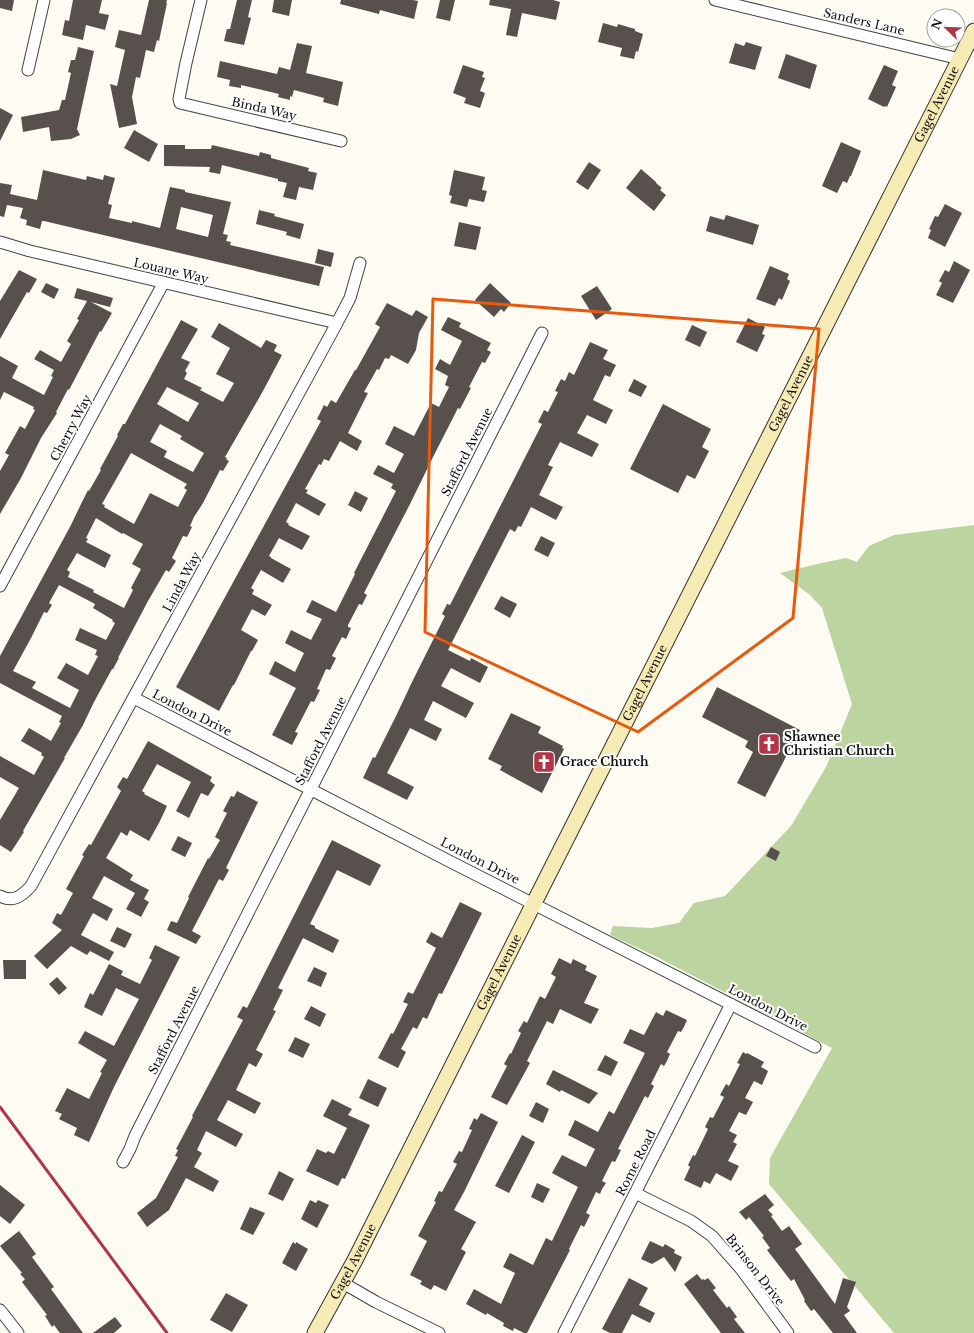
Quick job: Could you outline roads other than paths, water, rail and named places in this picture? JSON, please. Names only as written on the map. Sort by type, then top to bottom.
[{"type":"street","points":[[28,70],[44,0]]},
{"type":"street","name":"Binda Way","points":[[201,0],[186,63],[179,99],[180,103],[341,141]]},
{"type":"street","name":"Sanders Lane","points":[[715,0],[960,59]]},
{"type":"street","name":"Gagel Avenue","points":[[315,1333],[343,1283],[974,32]]},
{"type":"street","name":"Louane Way","points":[[0,242],[30,251],[337,323]]},
{"type":"street","name":"Linda Way","points":[[5,898],[20,897],[31,886],[337,323],[350,298],[360,263]]},
{"type":"street","name":"Cherry Way","points":[[0,586],[164,282]]},
{"type":"street","name":"Stafford Avenue","points":[[123,1162],[542,333]]},
{"type":"street","name":"London Drive","points":[[134,698],[815,1047]]},
{"type":"street","name":"Rome Road","points":[[564,1333],[731,1004]]},
{"type":"street","name":"Brinson Drive","points":[[635,1193],[691,1221],[712,1236],[740,1269],[788,1333]]},
{"type":"street","points":[[343,1283],[376,1302],[439,1333]]},
{"type":"street","points":[[0,1310],[18,1333]]},
{"type":"railway","points":[[0,1107],[167,1333]]},
{"type":"place","name":"Shawnee Christian Church","points":[[769,744]]},
{"type":"place","name":"Grace Church","points":[[544,762]]}]
